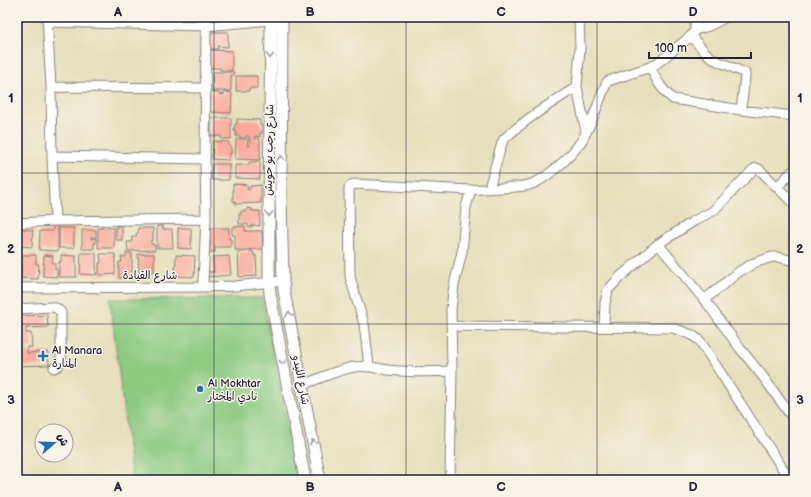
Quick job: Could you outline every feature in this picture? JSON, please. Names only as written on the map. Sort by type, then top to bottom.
[{"type":"main road","name":"شارع رجب بو حويش","points":[[282,17],[281,198],[283,281]]},
{"type":"main road","name":"شارع رجب بو حويش","points":[[270,283],[269,211],[271,19]]},
{"type":"main road","name":"شارع الليدو","points":[[283,281],[320,480]]},
{"type":"main road","name":"شارع الليدو","points":[[270,283],[270,294],[305,480]]},
{"type":"street","points":[[579,17],[580,48],[577,87],[586,132]]},
{"type":"street","points":[[695,17],[693,33],[704,51],[713,59],[745,73],[741,110]]},
{"type":"street","points":[[369,366],[364,324],[350,276],[349,188],[352,185],[471,190],[516,187],[541,180],[563,162],[581,141],[596,111],[606,84],[612,79],[656,64],[693,33],[726,17]]},
{"type":"street","points":[[55,221],[51,87],[47,19],[206,21],[271,19]]},
{"type":"street","points":[[204,287],[206,219],[206,21]]},
{"type":"street","points":[[650,67],[660,86],[673,98],[741,110],[794,116]]},
{"type":"street","points":[[51,87],[206,88]]},
{"type":"street","points":[[489,188],[504,139],[526,120],[577,87]]},
{"type":"street","points":[[52,156],[205,159]]},
{"type":"street","points":[[604,327],[605,302],[608,290],[620,277],[658,244],[694,221],[713,211],[756,168],[759,168],[794,204]]},
{"type":"street","points":[[777,187],[794,170]]},
{"type":"street","points":[[450,480],[452,371],[450,309],[462,252],[466,207],[471,190]]},
{"type":"street","points":[[17,223],[206,219]]},
{"type":"street","points":[[658,244],[704,300],[794,420]]},
{"type":"street","points":[[704,300],[740,271],[754,263],[778,257],[794,261]]},
{"type":"street","name":"شارع القيادة","points":[[17,288],[204,287],[283,281]]},
{"type":"street","points":[[17,309],[52,307],[61,312],[60,361],[58,366],[54,368]]},
{"type":"street","points":[[451,326],[673,328],[692,335],[700,341],[790,480]]},
{"type":"street","points":[[302,386],[341,370],[355,366],[369,366],[389,370],[452,371]]},
{"type":"green space","name":"Al Mokhtar نادي المختار","points":[[262,298],[298,479],[132,480],[110,299]]},
{"type":"building","points":[[211,32],[228,32],[228,47],[218,46],[218,49],[208,49],[208,41],[210,41]]},
{"type":"building","points":[[210,50],[232,51],[232,71],[220,70],[220,68],[210,68]]},
{"type":"building","points":[[213,72],[234,72],[234,75],[231,75],[231,91],[212,91]]},
{"type":"building","points":[[236,76],[257,76],[257,88],[249,88],[249,91],[236,91]]},
{"type":"building","points":[[208,92],[224,95],[224,92],[232,93],[231,113],[210,112],[210,97],[207,97]]},
{"type":"building","points":[[211,118],[231,118],[231,139],[221,139],[221,136],[211,136]]},
{"type":"building","points":[[237,119],[260,120],[260,125],[262,125],[262,133],[260,133],[260,137],[255,136],[254,139],[260,139],[260,160],[235,159],[236,139],[248,139],[247,146],[250,146],[249,136],[246,136],[246,138],[240,138],[240,136],[236,136],[236,131],[234,131],[235,124],[237,124]]},
{"type":"building","points":[[213,141],[229,142],[229,146],[231,146],[231,154],[229,154],[229,160],[212,159]]},
{"type":"building","points":[[249,162],[260,162],[260,179],[235,178],[235,165],[249,165]]},
{"type":"building","points":[[212,164],[229,164],[229,180],[212,180]]},
{"type":"building","points":[[233,184],[247,185],[248,190],[250,189],[250,186],[261,185],[261,203],[235,204],[235,201],[233,201]]},
{"type":"building","points":[[247,208],[252,209],[252,211],[260,211],[260,226],[252,225],[252,227],[248,227],[248,224],[239,224],[239,214],[241,214],[241,211],[247,211]]},
{"type":"building","points":[[53,226],[58,226],[58,251],[39,250],[40,231],[53,231]]},
{"type":"building","points":[[116,226],[122,226],[122,240],[116,240]]},
{"type":"building","points":[[157,226],[163,226],[163,229],[172,229],[173,248],[157,248]]},
{"type":"building","points":[[245,226],[245,231],[262,231],[263,249],[235,250],[235,235],[232,235],[232,227]]},
{"type":"building","points":[[59,228],[74,228],[74,248],[59,248]]},
{"type":"building","points":[[98,228],[114,228],[114,248],[98,248]]},
{"type":"building","points":[[138,228],[153,228],[153,240],[151,240],[151,244],[155,245],[155,250],[128,251],[127,242],[132,242],[132,237],[136,237]]},
{"type":"building","points":[[178,228],[191,228],[191,249],[178,248]]},
{"type":"building","points":[[210,228],[229,228],[231,247],[215,247],[215,252],[206,252],[207,247],[210,247]]},
{"type":"building","points":[[20,229],[33,230],[32,247],[20,246]]},
{"type":"building","points":[[82,230],[96,230],[96,237],[91,237],[91,239],[96,238],[94,249],[82,249]]},
{"type":"building","points":[[253,251],[254,256],[256,255],[257,276],[239,277],[238,252]]},
{"type":"building","points":[[81,253],[96,253],[96,275],[80,274]]},
{"type":"building","points":[[126,253],[132,253],[132,278],[119,278],[119,262],[122,262],[121,257],[126,257]]},
{"type":"building","points":[[100,254],[115,254],[115,274],[99,275],[99,263],[101,263]]},
{"type":"building","points":[[138,254],[154,254],[154,272],[139,272]]},
{"type":"building","points":[[22,255],[36,255],[36,264],[39,264],[38,279],[21,278]]},
{"type":"building","points":[[44,255],[53,256],[52,263],[55,263],[57,277],[43,276]]},
{"type":"building","points":[[61,255],[76,256],[76,277],[59,277],[59,262],[61,262]]},
{"type":"building","points":[[176,255],[195,256],[194,277],[175,276]]},
{"type":"building","points":[[229,256],[231,275],[207,277],[206,272],[214,272],[213,257]]},
{"type":"building","points":[[47,315],[48,327],[26,328],[26,333],[31,333],[32,347],[27,347],[27,353],[48,352],[49,365],[17,366],[17,316]]},
{"type":"place","name":"Al Manara المنارة","points":[[43,356]]},
{"type":"place","name":"Al Mokhtar نادي المختار","points":[[200,389]]}]
